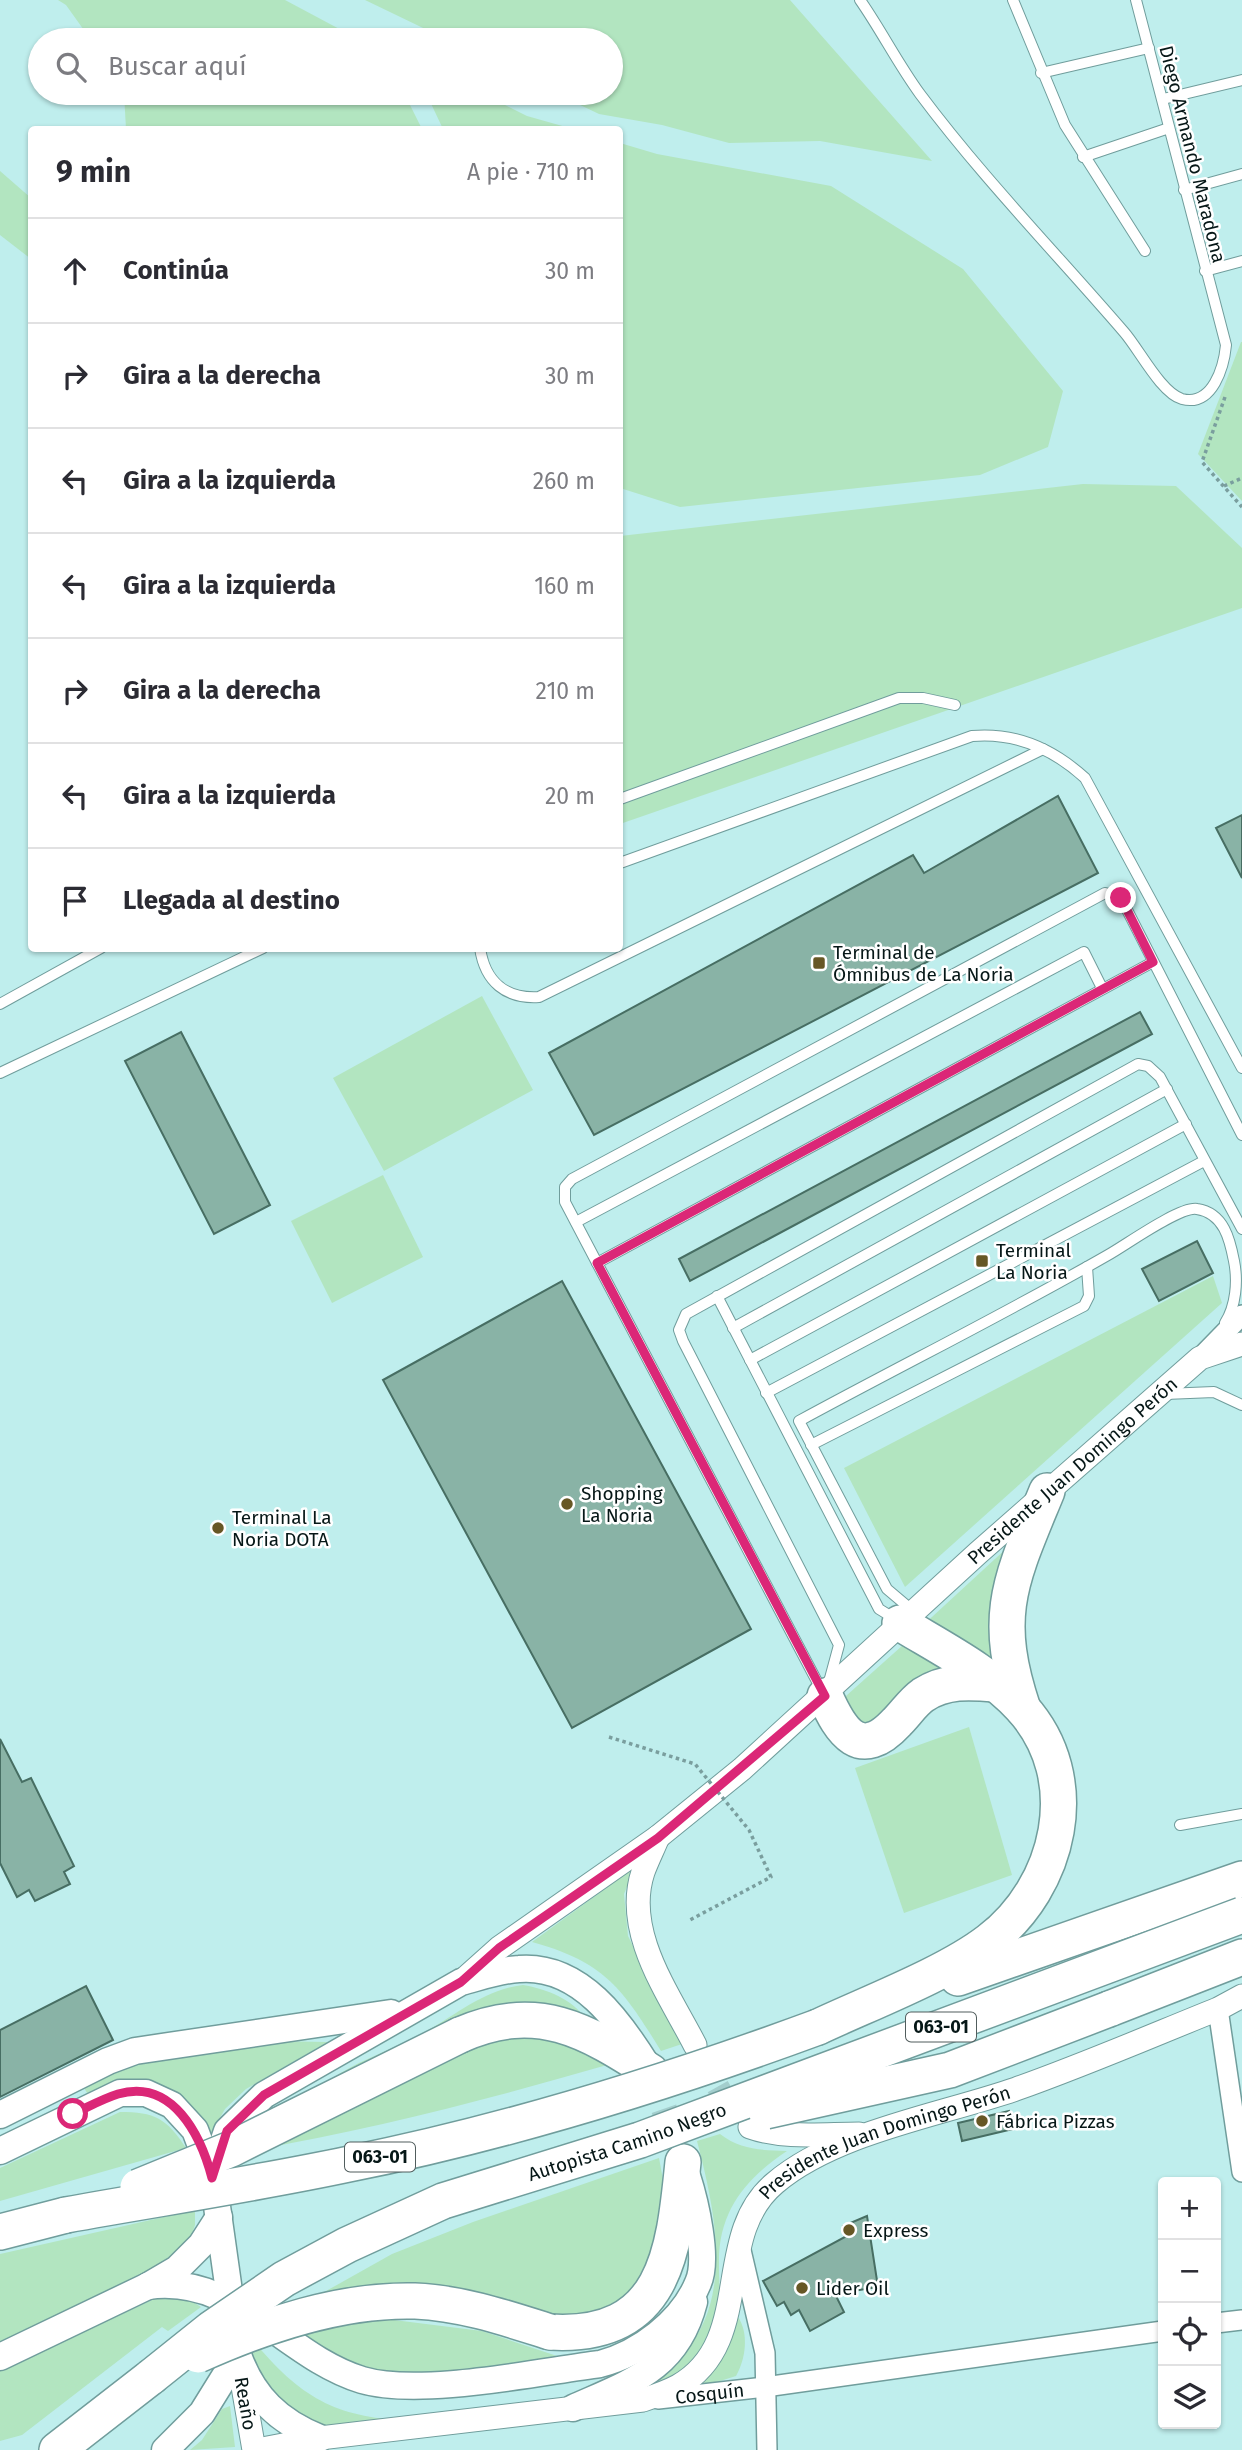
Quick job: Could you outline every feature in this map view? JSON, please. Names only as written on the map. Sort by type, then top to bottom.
[{"type":"highway","points":[[818,2027],[957,1961],[987,1943],[1026,1905],[1051,1858],[1059,1806],[1054,1764],[1046,1745],[1023,1709],[1010,1672],[1005,1634],[1006,1612],[1025,1544],[1047,1491]]},
{"type":"highway","points":[[907,1617],[996,1684],[1023,1709]]},
{"type":"highway","points":[[825,1696],[846,1735],[858,1740],[872,1739],[884,1734],[922,1695],[943,1685],[966,1681],[996,1684]]},
{"type":"highway","name":"063-01","points":[[0,2232],[66,2215],[350,2164],[495,2129],[688,2075],[1242,1879]]},
{"type":"highway","name":"Autopista Camino Negro","points":[[57,2450],[242,2308],[284,2280],[347,2245],[443,2202],[640,2140],[1242,1915]]},
{"type":"highway","points":[[640,2140],[950,2070],[1242,1957]]},
{"type":"highway","points":[[66,2215],[231,2149],[482,2026],[509,2020],[560,2023],[592,2037],[651,2072]]},
{"type":"highway","points":[[151,2377],[230,2341],[304,2316],[376,2302],[417,2301],[456,2306],[490,2313],[550,2332],[573,2333],[608,2326],[638,2306],[654,2289],[668,2263],[677,2228],[681,2157]]},
{"type":"main road","points":[[212,2178],[227,2131],[256,2102],[287,2081],[461,1982],[519,1968],[545,1970],[565,1977],[597,2001],[624,2028],[651,2072]]},
{"type":"main road","points":[[0,2115],[108,2061],[135,2051],[336,2023],[413,2009]]},
{"type":"main road","points":[[0,2151],[120,2093],[146,2094],[162,2099],[182,2114],[204,2146],[212,2178],[238,2355],[245,2374],[268,2407],[301,2431],[320,2438]]},
{"type":"main road","points":[[573,2408],[638,2379],[663,2362],[680,2340],[699,2282],[699,2229],[681,2157]]},
{"type":"main road","points":[[0,2357],[148,2286],[190,2259],[219,2217]]},
{"type":"main road","points":[[148,2286],[183,2284],[216,2293],[320,2361],[350,2375],[384,2384],[429,2385],[619,2359],[659,2334],[699,2282]]},
{"type":"main road","points":[[165,2450],[202,2413],[238,2355]]},
{"type":"street","name":"Presidente Juan Domingo Perón","points":[[461,1982],[499,1948],[658,1838],[825,1696],[907,1617],[1200,1358],[1242,1315]]},
{"type":"street","points":[[1200,1358],[1242,1344]]},
{"type":"street","points":[[658,1838],[642,1874],[639,1897],[642,1936],[695,2045]]},
{"type":"street","name":"Presidente Juan Domingo Perón","points":[[643,2400],[680,2385],[714,2349],[725,2328],[738,2241],[751,2210],[772,2185],[799,2164],[869,2134],[1017,2088],[1218,2009],[1242,1996]]},
{"type":"street","points":[[1218,2009],[1242,2172]]},
{"type":"street","points":[[750,2127],[763,2132],[869,2134]]},
{"type":"street","points":[[738,2241],[763,2338],[767,2450]]},
{"type":"street","points":[[1221,2322],[1242,2320]]},
{"type":"street","name":"Cosquín","points":[[256,2450],[320,2438],[765,2387],[1158,2332]]},
{"type":"street","name":"Reaño","points":[[238,2355],[256,2450]]},
{"type":"lane","name":"Diego Armando Maradona","points":[[860,0],[934,113],[1130,339],[1168,391],[1182,399],[1194,400],[1205,394],[1224,366],[1226,345],[1136,0]]},
{"type":"lane","points":[[1013,0],[1041,73],[1083,157],[1145,251]]},
{"type":"lane","points":[[1041,73],[1149,48]]},
{"type":"lane","points":[[1163,99],[1242,80]]},
{"type":"lane","points":[[1083,157],[1170,128]]},
{"type":"lane","points":[[1184,190],[1242,174]]},
{"type":"lane","points":[[1205,271],[1242,261]]},
{"type":"lane","points":[[623,798],[900,698],[923,698],[954,705]]},
{"type":"lane","points":[[623,862],[972,736],[1003,736],[1027,741],[1068,763],[1085,778],[1242,1068]]},
{"type":"lane","points":[[480,952],[482,964],[495,985],[510,994],[540,997],[1043,749]]},
{"type":"lane","points":[[825,1696],[565,1202],[565,1187],[572,1179],[1105,892],[1121,898],[1242,1135]]},
{"type":"lane","points":[[0,1004],[94,952]]},
{"type":"lane","points":[[0,1073],[254,952]]},
{"type":"lane","points":[[576,1222],[1084,952],[1102,988]]},
{"type":"lane","points":[[597,1263],[771,1172],[1153,962]]},
{"type":"lane","points":[[825,1696],[839,1644],[679,1330],[686,1314],[1138,1064],[1148,1066],[1167,1089],[1242,1229]]},
{"type":"lane","points":[[733,1328],[1167,1089]]},
{"type":"lane","points":[[750,1360],[1186,1124]]},
{"type":"lane","points":[[766,1393],[1204,1161]]},
{"type":"lane","points":[[907,1617],[887,1589],[799,1421],[1087,1267],[1187,1210],[1208,1212],[1221,1223],[1229,1233],[1236,1270],[1230,1314],[1200,1358]]},
{"type":"lane","points":[[811,1446],[1084,1306],[1089,1296],[1087,1267]]},
{"type":"lane","points":[[717,1296],[879,1609],[907,1617]]},
{"type":"lane","points":[[1157,1395],[1189,1391],[1214,1392],[1242,1405]]},
{"type":"lane","points":[[1180,1825],[1242,1814]]},
{"type":"path","points":[[1229,385],[1202,462],[1242,507]]},
{"type":"path","points":[[1224,486],[1242,478]]},
{"type":"path","points":[[609,1737],[695,1764],[749,1830],[771,1877],[688,1921]]},
{"type":"green space","points":[[58,0],[285,0],[338,28],[82,28],[66,5]]},
{"type":"green space","points":[[365,0],[790,0],[932,161],[820,141],[729,143],[662,125],[599,114],[580,105],[623,105],[623,28],[423,28]]},
{"type":"green space","points":[[125,105],[410,105],[420,126],[126,126]]},
{"type":"green space","points":[[432,105],[505,105],[527,116],[562,126],[442,126]]},
{"type":"green space","points":[[623,144],[657,154],[831,186],[963,269],[1063,391],[1048,447],[980,475],[680,507],[623,489]]},
{"type":"green space","points":[[0,171],[28,195],[28,257],[0,235]]},
{"type":"green space","points":[[1242,342],[1242,501],[1198,454]]},
{"type":"green space","points":[[1083,484],[1176,486],[1242,548],[1242,608],[623,823],[623,536]]},
{"type":"green space","points":[[482,996],[533,1090],[384,1171],[333,1078]]},
{"type":"green space","points":[[383,1175],[423,1257],[332,1303],[291,1221]]},
{"type":"green space","points":[[1213,1276],[1222,1303],[905,1587],[844,1468]]},
{"type":"green space","points":[[1008,1547],[997,1672],[920,1628]]},
{"type":"green space","points":[[903,1645],[950,1669],[880,1719],[859,1724],[837,1704]]},
{"type":"green space","points":[[969,1727],[1012,1875],[904,1913],[855,1768]]},
{"type":"green space","points":[[635,1867],[624,1894],[628,1936],[682,2044],[661,2051],[635,2011],[610,1981],[578,1959],[532,1942]]},
{"type":"green space","points":[[523,1985],[558,1996],[574,2006],[586,2019],[561,2013],[329,2081],[359,2063],[426,2032],[493,1993]]},
{"type":"green space","points":[[507,2034],[562,2040],[607,2065],[431,2112],[253,2150],[379,2087]]},
{"type":"green space","points":[[268,2041],[328,2042],[246,2089],[225,2109],[208,2138],[197,2121],[110,2085],[87,2093],[82,2084],[162,2055]]},
{"type":"green space","points":[[120,2112],[142,2113],[159,2119],[166,2123],[186,2148],[0,2201],[0,2168]]},
{"type":"green space","points":[[720,2134],[744,2146],[787,2151],[747,2185],[729,2213],[720,2245],[718,2315],[694,2364],[681,2375],[646,2389],[645,2382],[684,2353],[700,2330],[710,2305],[715,2278],[714,2222],[697,2141]]},
{"type":"green space","points":[[659,2158],[666,2196],[667,2234],[631,2297],[572,2321],[319,2295],[392,2254],[473,2222]]},
{"type":"green space","points":[[195,2210],[195,2225],[184,2257],[0,2345],[0,2254]]},
{"type":"green space","points":[[165,2294],[185,2297],[201,2307],[168,2331],[162,2327],[22,2435],[0,2441],[0,2371]]},
{"type":"green space","points":[[738,2317],[745,2338],[744,2354],[736,2376],[704,2386],[701,2383],[714,2369]]},
{"type":"green space","points":[[386,2319],[482,2331],[557,2356],[453,2376],[393,2376],[362,2369],[331,2355],[297,2333],[345,2322]]},
{"type":"green space","points":[[257,2345],[291,2380],[325,2403],[364,2416],[413,2421],[331,2429],[291,2422],[240,2352]]},
{"type":"green space","points":[[230,2406],[235,2447],[190,2450],[202,2440],[222,2409]]},
{"type":"building","name":"Terminal de Ómnibus de La Noria","points":[[1058,796],[1098,873],[594,1135],[549,1053],[913,855],[924,873]]},
{"type":"building","points":[[1242,815],[1242,878],[1216,828]]},
{"type":"building","points":[[1140,1012],[1152,1034],[690,1281],[679,1259]]},
{"type":"building","points":[[181,1032],[270,1205],[214,1234],[125,1061]]},
{"type":"building","points":[[1197,1241],[1213,1273],[1159,1301],[1142,1269]]},
{"type":"building","name":"Shopping La Noria","points":[[562,1281],[751,1629],[572,1728],[383,1380]]},
{"type":"building","points":[[0,1739],[22,1782],[31,1778],[74,1866],[64,1872],[70,1884],[35,1901],[29,1890],[17,1897],[0,1863]]},
{"type":"building","points":[[86,1986],[113,2040],[0,2097],[0,2030]]},
{"type":"building","points":[[1009,2111],[1013,2129],[962,2141],[958,2123]]},
{"type":"building","points":[[867,2216],[878,2287],[835,2294],[844,2312],[810,2331],[799,2310],[791,2315],[784,2302],[777,2306],[763,2281],[845,2237],[843,2226]]},
{"type":"tunnel","points":[[701,2057],[736,2119]]},
{"type":"tunnel","points":[[651,2072],[677,2146]]},
{"type":"place","name":"Terminal de Ómnibus de La Noria","points":[[819,963]]},
{"type":"place","name":"Terminal La Noria","points":[[982,1261]]},
{"type":"place","name":"Shopping La Noria","points":[[567,1504]]},
{"type":"place","name":"Terminal La Noria DOTA","points":[[218,1528]]},
{"type":"place","name":"Fábrica Pizzas","points":[[982,2121]]},
{"type":"place","name":"Express","points":[[849,2230]]},
{"type":"place","name":"Lider Oil","points":[[802,2288]]},
{"type":"route","points":[[73,2114],[120,2093],[134,2092],[162,2099],[182,2114],[195,2130],[204,2146],[212,2178],[219,2148],[227,2131],[239,2116],[264,2095],[461,1982],[499,1948],[658,1838],[825,1696],[597,1263],[771,1172],[1153,962],[1121,898]]}]
